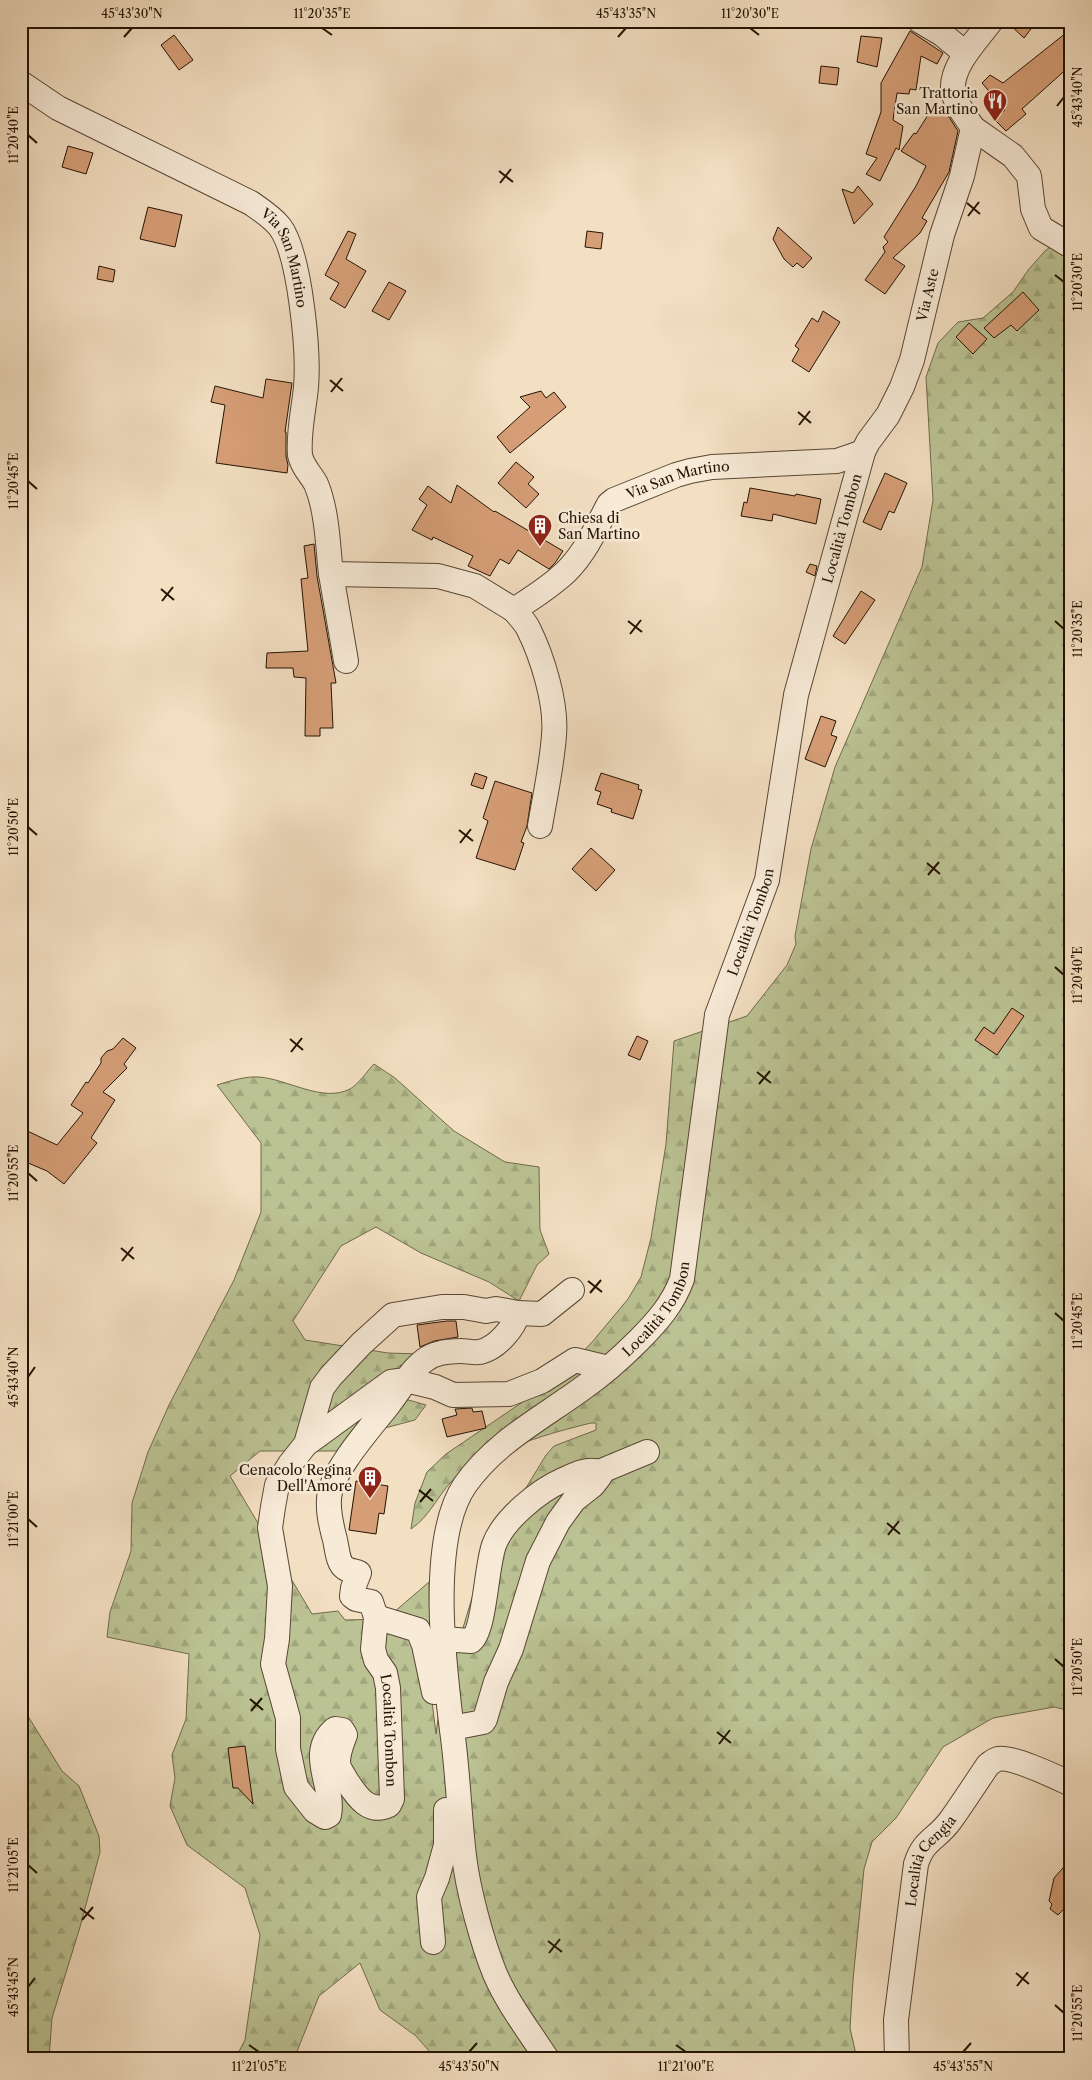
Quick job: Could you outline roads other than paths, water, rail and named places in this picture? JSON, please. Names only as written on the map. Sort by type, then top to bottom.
[{"type":"street","points":[[920,21],[942,34],[965,53]]},
{"type":"street","points":[[991,21],[965,53],[953,90],[961,110],[973,128],[1013,156],[1029,176],[1033,209],[1041,228],[1071,246]]},
{"type":"street","name":"Via San Martino","points":[[21,83],[58,108],[251,203],[270,216],[281,228],[296,273],[303,315],[306,386],[302,411],[300,456],[305,469],[316,484],[322,501],[331,574],[346,661]]},
{"type":"street","name":"Via Aste","points":[[863,452],[888,415],[902,387],[912,360],[942,236],[962,176],[973,128]]},
{"type":"street","name":"Via San Martino","points":[[514,610],[560,578],[571,566],[581,553],[609,504],[614,500],[690,471],[712,467],[837,461],[863,452]]},
{"type":"street","name":"Località Tombon","points":[[547,2059],[523,2023],[496,1975],[477,1914],[464,1858],[442,1639],[447,1536],[453,1508],[465,1486],[485,1462],[513,1436],[608,1368],[657,1322],[676,1296],[682,1279],[717,1015],[767,880],[796,695],[863,452]]},
{"type":"street","points":[[331,574],[438,576],[475,586],[514,610],[528,627],[534,641],[543,666],[553,712],[554,734],[540,826]]},
{"type":"street","name":"Località Tombon","points":[[306,1444],[322,1388],[326,1382],[361,1344],[394,1315],[442,1308],[464,1307],[476,1311],[496,1309],[518,1313],[542,1314],[572,1290]]},
{"type":"street","name":"Località Tombon","points":[[518,1313],[516,1320],[504,1336],[489,1348],[479,1352],[459,1351],[437,1354],[425,1360],[406,1380],[338,1472],[329,1498],[330,1523],[341,1563],[346,1569],[359,1573],[352,1596],[356,1599],[371,1602],[376,1617],[373,1649],[376,1660],[385,1673],[388,1688],[392,1798],[389,1805],[379,1808],[366,1805],[355,1793],[340,1771],[338,1763],[345,1735],[342,1730],[335,1730],[328,1737],[321,1765],[330,1804],[329,1815],[325,1817],[315,1811],[296,1787],[288,1749],[288,1718],[273,1664],[277,1639],[280,1586],[270,1528],[277,1485],[290,1464],[306,1444],[391,1382],[406,1380],[435,1387],[453,1395],[509,1394],[542,1381],[575,1360],[608,1368]]},
{"type":"street","points":[[442,1639],[471,1641],[475,1638],[481,1620],[488,1568],[494,1544],[512,1518],[553,1485],[578,1473],[594,1470],[599,1472],[647,1452]]},
{"type":"street","points":[[452,1728],[485,1720],[496,1682],[511,1649],[538,1561],[558,1522],[574,1500],[593,1485],[600,1476],[599,1472]]},
{"type":"street","points":[[376,1617],[418,1630],[424,1645],[434,1696],[447,1831],[442,1864],[429,1897],[433,1942]]},
{"type":"street","name":"Località Cengia","points":[[897,2059],[896,2020],[916,1864],[926,1842],[949,1823],[992,1761],[999,1759],[1011,1761],[1071,1784]]},
{"type":"place","name":"Trattoria San Martino","points":[[995,122]]},
{"type":"place","name":"Chiesa di San Martino","points":[[540,547]]},
{"type":"place","name":"Cenacolo Regina Dell'Amore","points":[[370,1499]]}]
